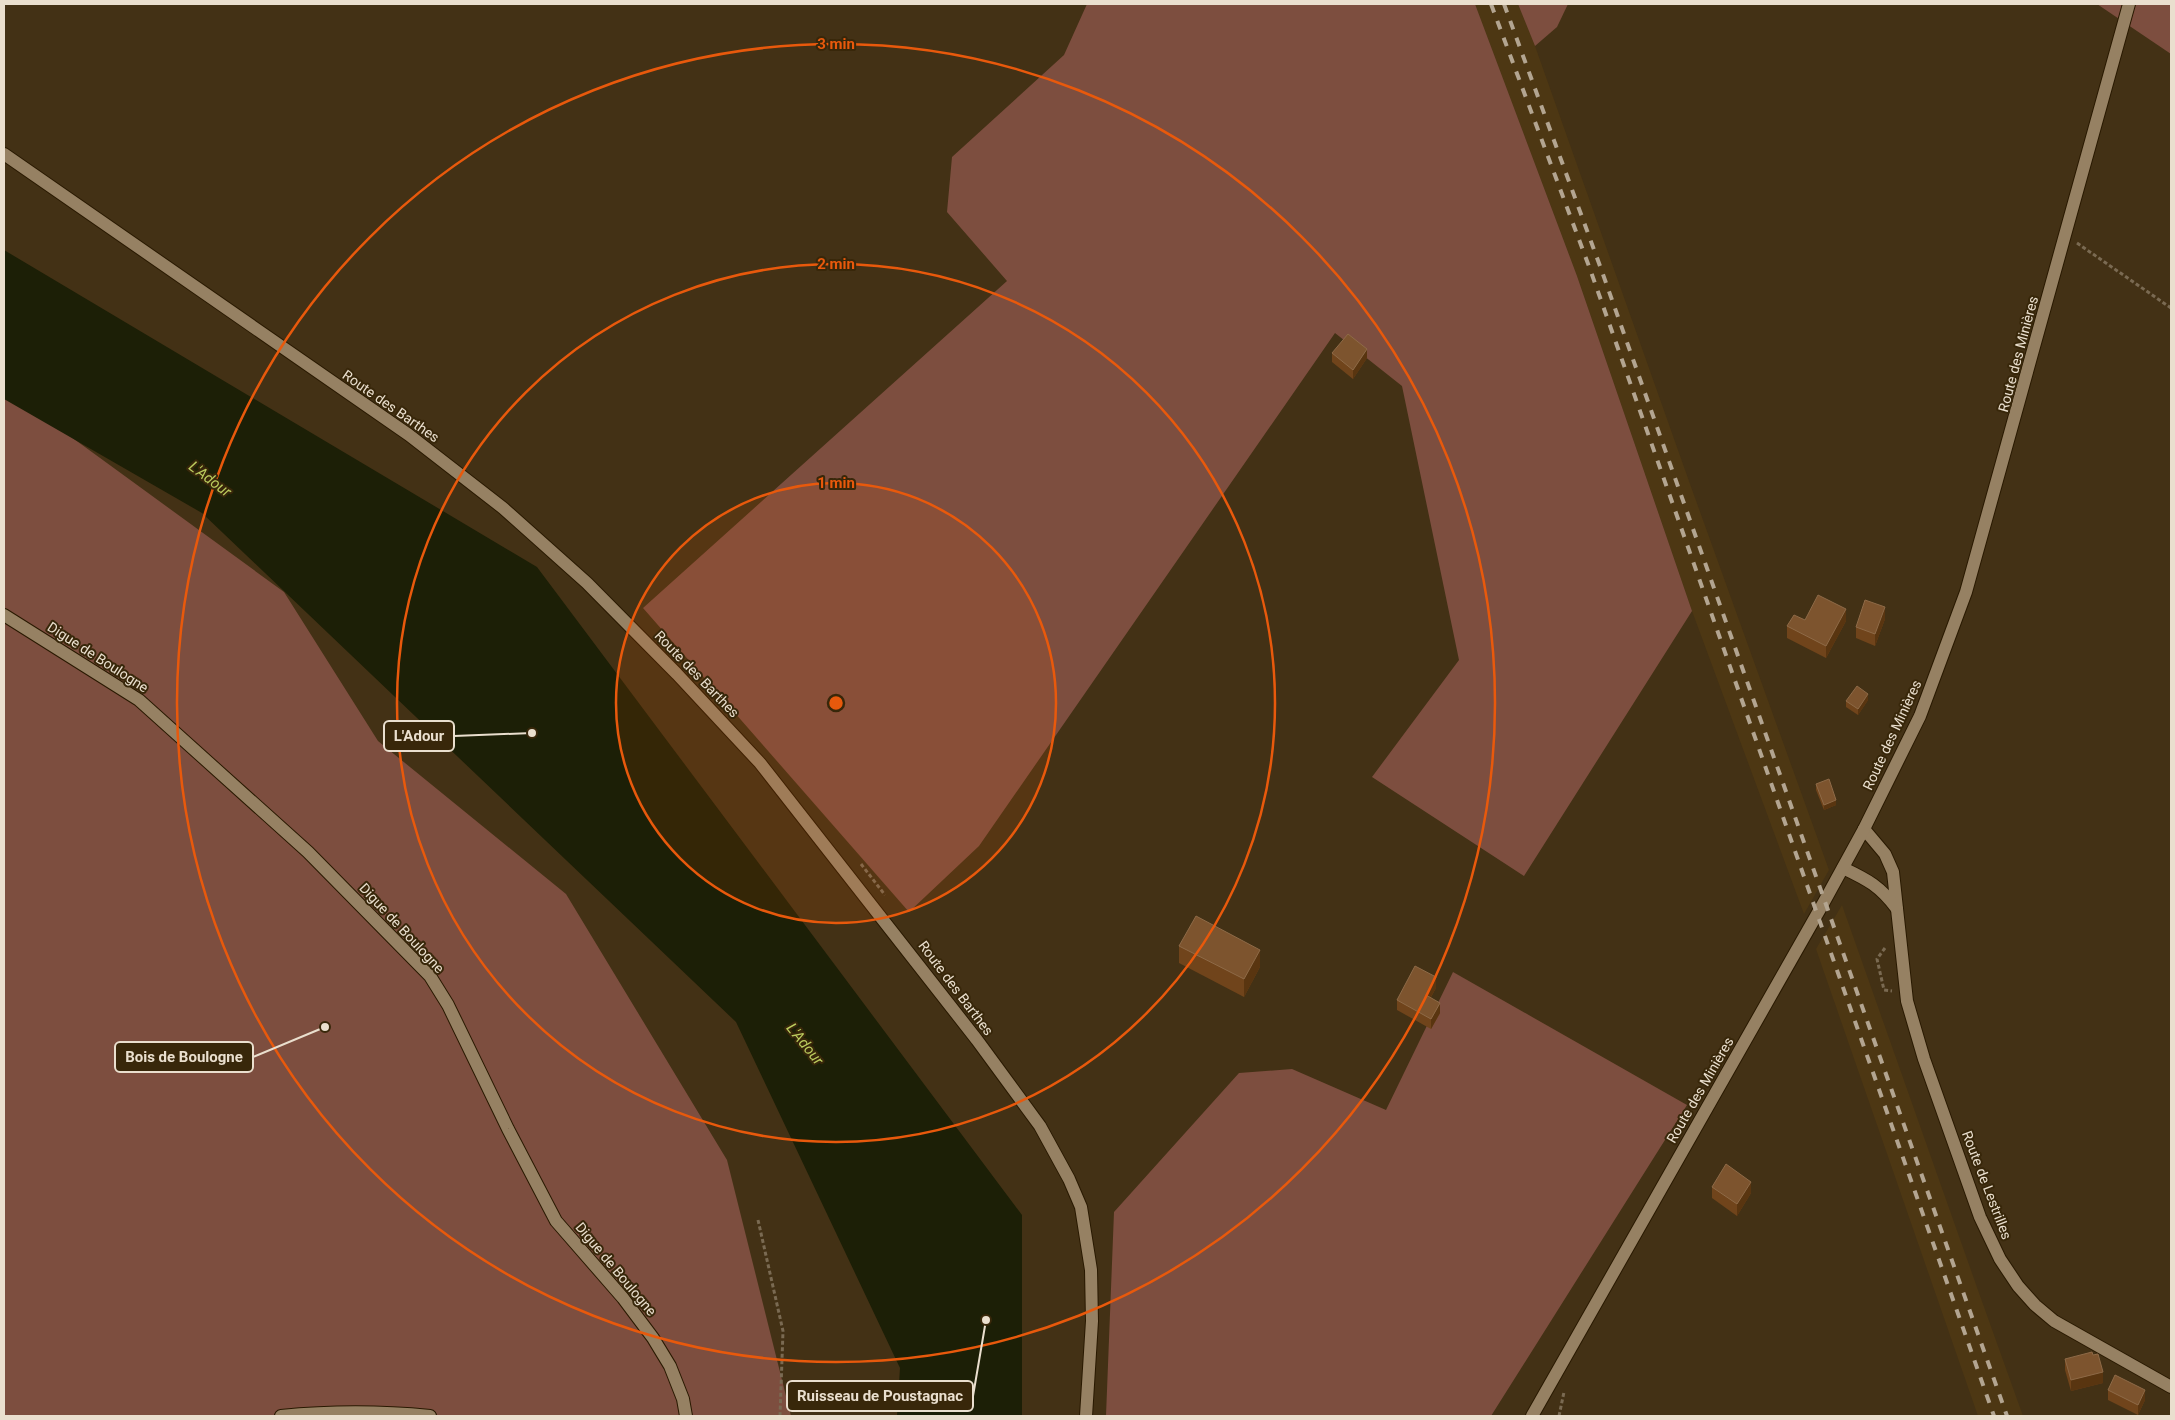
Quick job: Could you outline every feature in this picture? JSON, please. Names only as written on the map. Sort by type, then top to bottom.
[{"type":"street","name":"Route des Minières","points":[[1532,1416],[1843,868],[1920,716],[1966,592],[2129,4]]},
{"type":"street","name":"Route des Barthes","points":[[4,154],[409,435],[503,508],[587,583],[677,674],[760,763],[977,1040],[1040,1126],[1070,1179],[1080,1207],[1091,1270],[1092,1321],[1086,1416]]},
{"type":"street","name":"Digue de Boulogne","points":[[4,615],[139,700],[308,852],[430,976],[448,1006],[508,1129],[556,1220],[623,1298],[653,1338],[670,1366],[683,1399],[686,1416]]},
{"type":"street","name":"Route de Lestrilles","points":[[1864,829],[1885,854],[1893,872],[1898,910],[1902,974],[1911,1018],[1980,1217],[2000,1259],[2018,1286],[2035,1305],[2054,1321],[2171,1387]]},
{"type":"street","points":[[1843,868],[1867,880],[1883,891],[1898,910]]},
{"type":"street","points":[[281,1416],[335,1412],[400,1413],[430,1416]]},
{"type":"path","points":[[2066,235],[2171,308]]},
{"type":"path","points":[[856,858],[885,895]]},
{"type":"path","points":[[758,1220],[783,1331],[780,1416]]},
{"type":"shaded area","points":[[1087,4],[1475,4],[1577,276],[1692,611],[1524,876],[1372,777],[1459,660],[1402,386],[1335,333],[979,846],[909,912],[643,608],[1007,281],[947,212],[952,157],[1064,55]]},
{"type":"shaded area","points":[[1475,4],[1518,4],[1535,46],[1829,870],[1804,914],[1692,611],[1577,276]]},
{"type":"shaded area","points":[[1518,4],[1568,4],[1557,27],[1535,46]]},
{"type":"shaded area","points":[[2097,4],[2171,4],[2171,54]]},
{"type":"shaded area","points":[[4,388],[284,592],[378,741],[566,894],[727,1160],[791,1416],[4,1416]]},
{"type":"shaded area","points":[[1842,905],[2023,1416],[1978,1416],[1816,949]]},
{"type":"shaded area","points":[[1453,972],[1687,1105],[1491,1416],[1106,1416],[1114,1212],[1239,1073],[1292,1069],[1386,1110]]},
{"type":"water","points":[[4,250],[537,567],[1022,1215],[1022,1416],[897,1416],[900,1368],[736,1022],[202,513],[4,399]]},
{"type":"building","points":[[1348,334],[1367,349],[1353,370],[1332,353]]},
{"type":"building","points":[[1818,595],[1846,609],[1826,646],[1787,626],[1794,615],[1805,620]]},
{"type":"building","points":[[1865,600],[1885,607],[1875,634],[1856,627]]},
{"type":"building","points":[[1857,686],[1868,694],[1858,709],[1846,701]]},
{"type":"building","points":[[1829,779],[1836,800],[1824,805],[1816,784]]},
{"type":"building","points":[[1196,916],[1260,950],[1244,979],[1179,946]]},
{"type":"building","points":[[1415,966],[1436,977],[1426,995],[1440,1003],[1431,1019],[1397,1000]]},
{"type":"building","points":[[1726,1164],[1751,1182],[1737,1204],[1712,1187]]},
{"type":"building","points":[[2092,1352],[2093,1355],[2098,1354],[2103,1372],[2071,1380],[2065,1359]]},
{"type":"building","points":[[2115,1375],[2145,1390],[2138,1405],[2108,1390]]},
{"type":"railway","points":[[1491,4],[1590,269],[1994,1416]]},
{"type":"railway","points":[[1504,4],[1600,266],[2007,1416]]},
{"type":"place","name":"L'Adour","points":[[532,733]]},
{"type":"place","name":"Bois de Boulogne","points":[[325,1027]]},
{"type":"place","name":"Ruisseau de Poustagnac","points":[[986,1320]]}]
